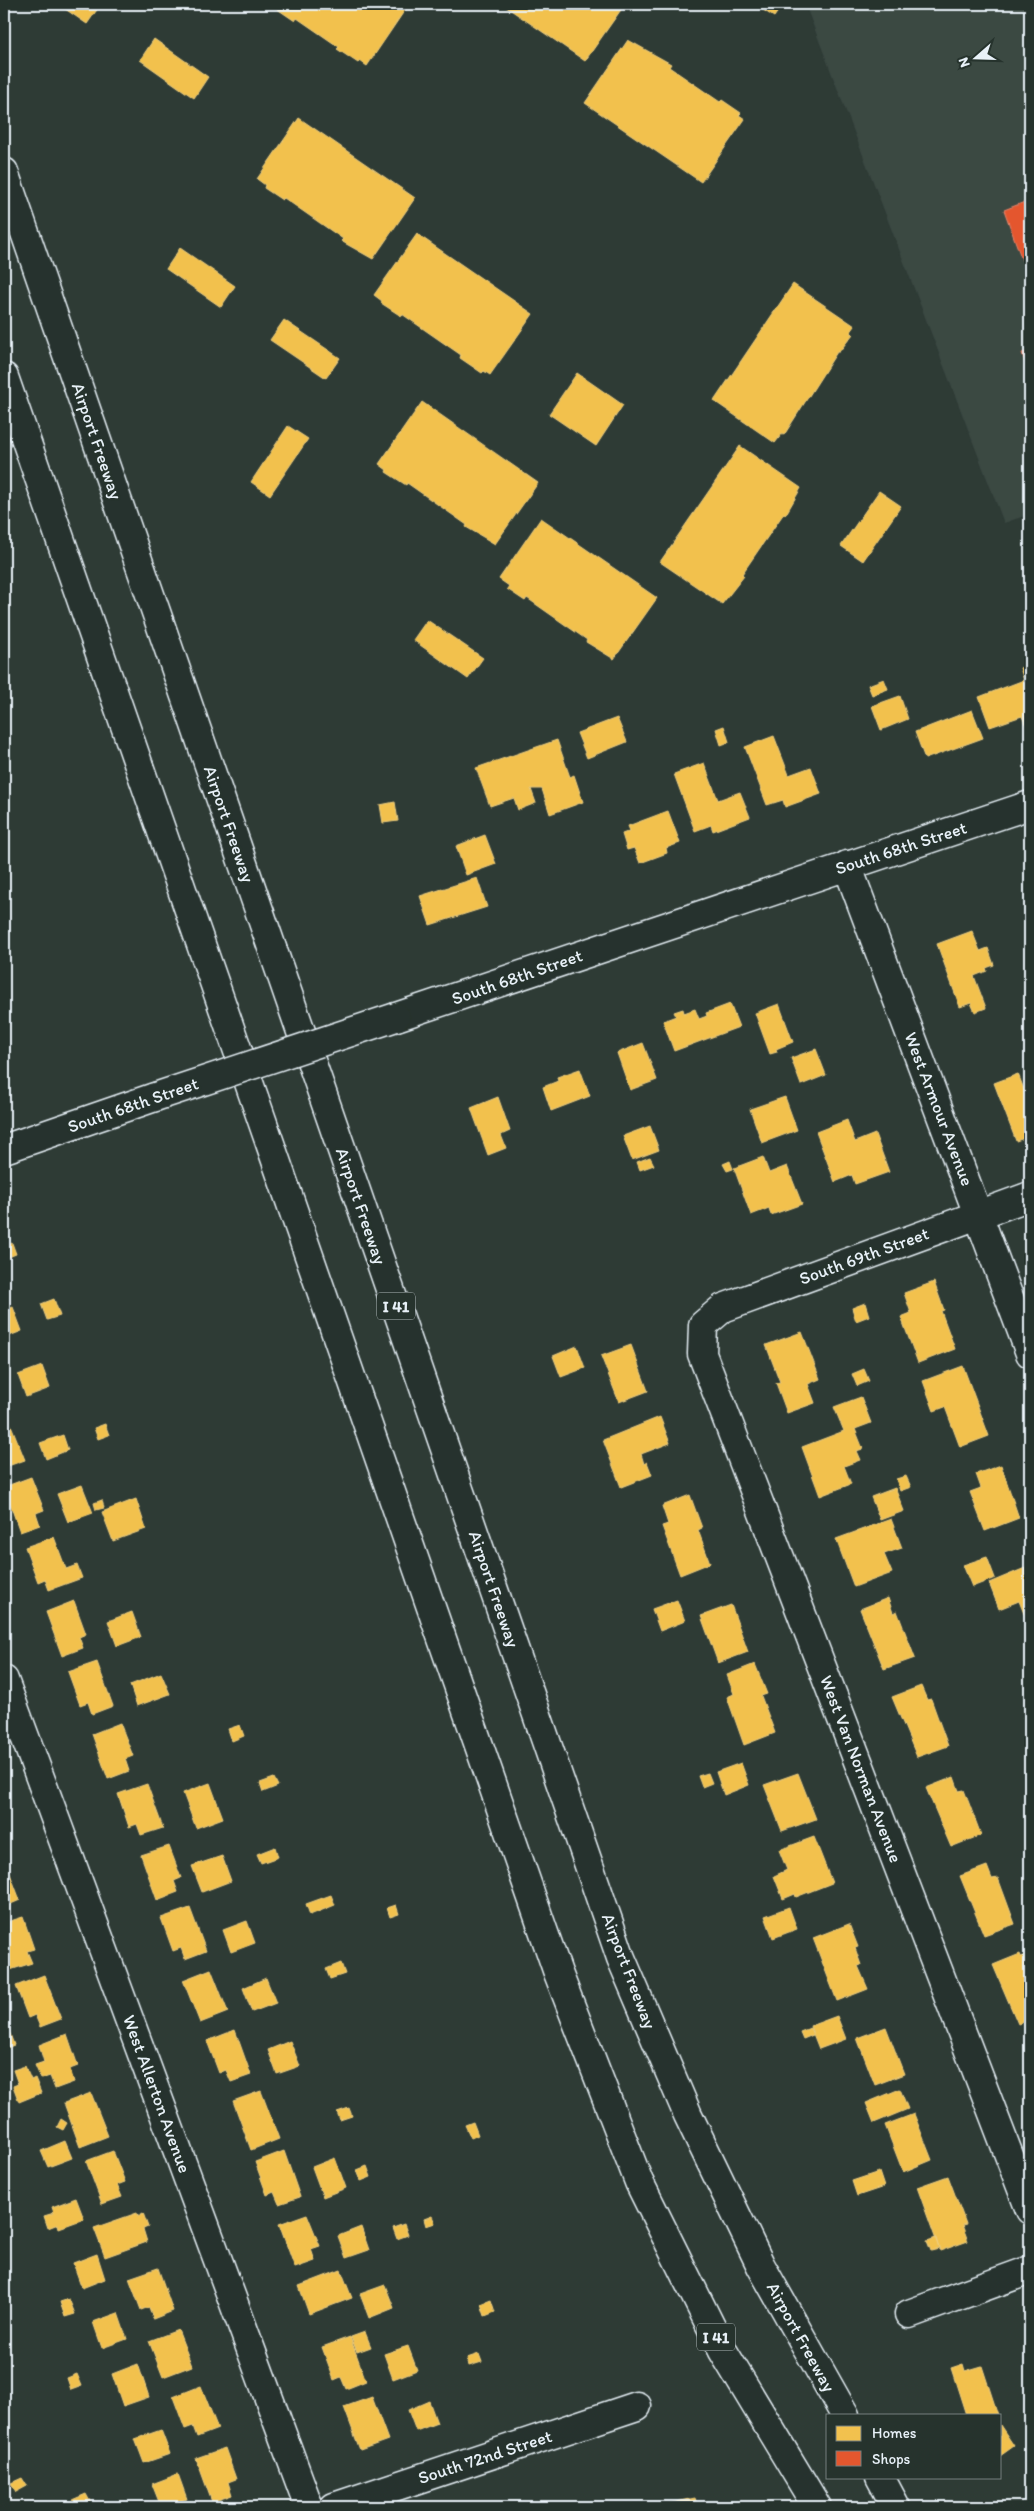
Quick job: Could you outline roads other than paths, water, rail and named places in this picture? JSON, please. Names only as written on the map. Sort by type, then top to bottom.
[{"type":"main road","name":"Airport Freeway","points":[[4,172],[621,1958],[688,2115],[762,2266],[844,2414]]},
{"type":"main road","name":"I 41","points":[[4,377],[558,1973],[639,2182],[723,2351],[810,2500]]},
{"type":"main road","name":"South 68th Street","points":[[4,1149],[154,1097],[1030,805]]},
{"type":"main road","name":"West Armour Avenue","points":[[847,866],[979,1213],[1030,1353]]},
{"type":"main road","name":"South 69th Street","points":[[703,1325],[723,1308],[979,1213],[1030,1196]]},
{"type":"main road","name":"West Van Norman Avenue","points":[[703,1325],[702,1354],[1030,2210]]},
{"type":"main road","name":"West Allerton Avenue","points":[[4,1680],[309,2507]]},
{"type":"main road","points":[[910,2314],[1030,2270]]},
{"type":"main road","name":"South 72nd Street","points":[[334,2507],[637,2406]]},
{"type":"main road","points":[[881,2478],[896,2507]]}]
